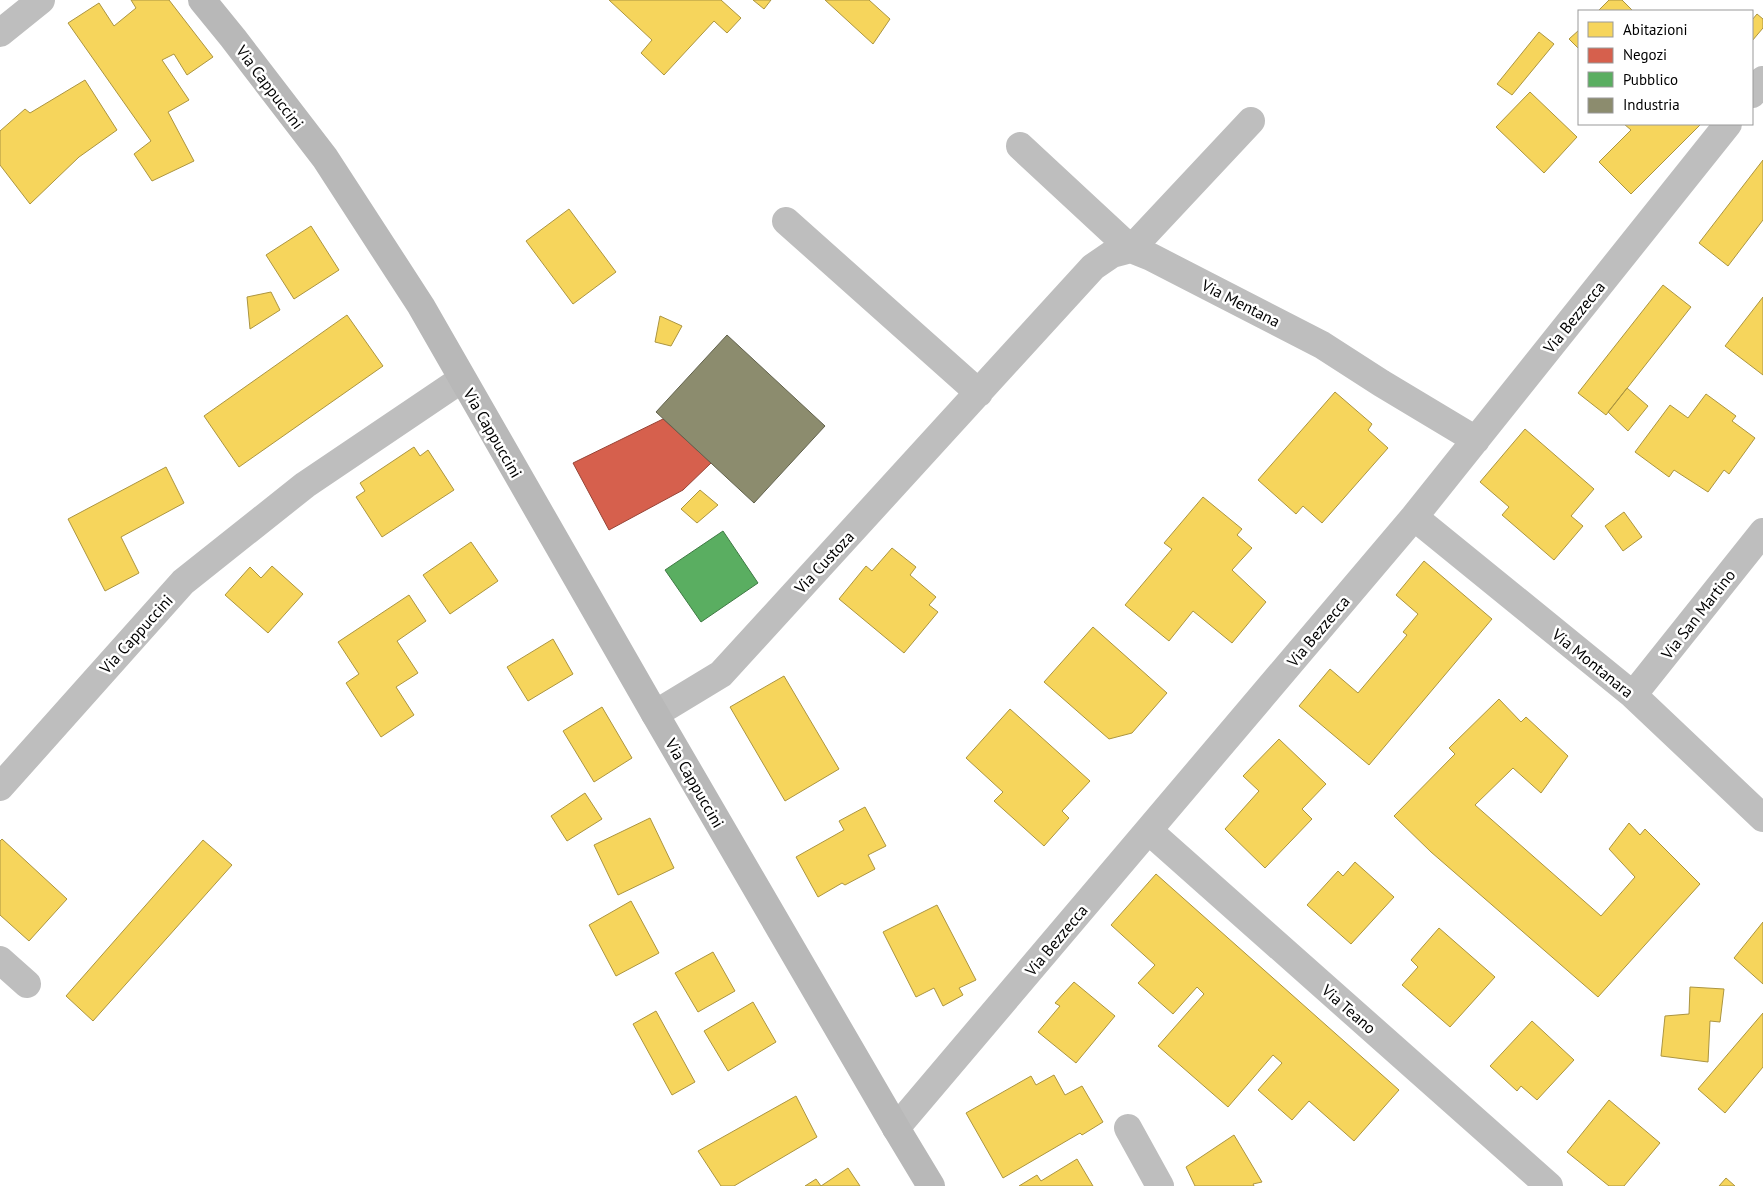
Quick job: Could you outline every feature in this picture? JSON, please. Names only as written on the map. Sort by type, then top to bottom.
[{"type":"main road","name":"Via Cappuccini","points":[[202,0],[324,158],[421,306],[655,714],[931,1186]]},
{"type":"street","points":[[0,33],[41,0]]},
{"type":"street","points":[[1753,93],[1763,80]]},
{"type":"street","points":[[1131,249],[1251,121]]},
{"type":"street","name":"Via Bezzecca","points":[[896,1128],[1414,517],[1727,125]]},
{"type":"street","name":"Via Mentana","points":[[1020,146],[1131,249],[1322,344],[1381,384],[1476,440]]},
{"type":"street","points":[[786,221],[979,392]]},
{"type":"street","name":"Via Custoza","points":[[655,714],[721,674],[1093,268],[1112,254],[1131,249]]},
{"type":"street","name":"Via Cappuccini","points":[[0,787],[183,582],[305,485],[462,379]]},
{"type":"street","name":"Via Montanara","points":[[1414,517],[1634,696],[1763,818]]},
{"type":"street","name":"Via San Martino","points":[[1634,696],[1763,532]]},
{"type":"street","name":"Via Teano","points":[[1148,832],[1549,1186]]},
{"type":"street","points":[[0,960],[27,984]]},
{"type":"street","points":[[1128,1128],[1160,1186]]},
{"type":"building: Abitazioni","points":[[131,0],[169,0],[213,57],[187,75],[174,54],[162,60],[189,100],[168,112],[194,161],[152,181],[134,154],[151,141],[68,23],[99,3],[114,26],[136,8]]},
{"type":"building: Abitazioni","points":[[609,0],[721,0],[741,18],[727,33],[714,21],[664,75],[641,53],[652,40]]},
{"type":"building: Abitazioni","points":[[753,0],[771,0],[764,9]]},
{"type":"building: Abitazioni","points":[[825,0],[869,0],[890,19],[873,44]]},
{"type":"building: Abitazioni","points":[[1609,0],[1622,0],[1632,10],[1599,10]]},
{"type":"building: Abitazioni","points":[[1757,14],[1763,19],[1763,28],[1753,40],[1753,19]]},
{"type":"building: Abitazioni","points":[[1578,31],[1578,48],[1569,39]]},
{"type":"building: Abitazioni","points":[[1539,32],[1554,44],[1512,95],[1497,84]]},
{"type":"building: Abitazioni","points":[[85,80],[117,130],[79,157],[30,204],[0,165],[0,131],[25,109],[30,113]]},
{"type":"building: Abitazioni","points":[[1530,92],[1577,137],[1544,173],[1496,127]]},
{"type":"building: Abitazioni","points":[[1625,125],[1700,125],[1631,194],[1599,162],[1631,130]]},
{"type":"building: Abitazioni","points":[[1763,160],[1763,220],[1728,266],[1699,243]]},
{"type":"building: Abitazioni","points":[[569,209],[616,272],[573,304],[526,241]]},
{"type":"building: Abitazioni","points":[[311,226],[339,270],[294,299],[266,255]]},
{"type":"building: Abitazioni","points":[[1663,285],[1691,307],[1606,415],[1578,393]]},
{"type":"building: Abitazioni","points":[[271,292],[280,310],[250,329],[247,297]]},
{"type":"building: Abitazioni","points":[[1763,297],[1763,375],[1725,346]]},
{"type":"building: Abitazioni","points":[[347,315],[383,366],[239,467],[204,416]]},
{"type":"building: Abitazioni","points":[[660,316],[682,326],[671,346],[655,342]]},
{"type":"building: Abitazioni","points":[[1627,388],[1648,406],[1628,431],[1608,412]]},
{"type":"building: Abitazioni","points":[[1335,392],[1372,424],[1368,430],[1388,448],[1322,523],[1303,506],[1296,514],[1258,480]]},
{"type":"building: Abitazioni","points":[[1706,394],[1736,416],[1732,421],[1755,438],[1729,474],[1724,470],[1708,492],[1674,470],[1669,477],[1635,452],[1670,405],[1688,418]]},
{"type":"building: Abitazioni","points":[[1525,429],[1594,489],[1571,516],[1583,526],[1554,560],[1502,515],[1509,507],[1480,482]]},
{"type":"building: Abitazioni","points":[[414,447],[420,456],[428,450],[454,490],[382,537],[356,497],[365,491],[360,483]]},
{"type":"building: Abitazioni","points":[[166,467],[184,503],[121,537],[139,573],[105,591],[68,519]]},
{"type":"building: Abitazioni","points":[[700,490],[718,505],[697,523],[681,509]]},
{"type":"building: Abitazioni","points":[[1203,497],[1242,529],[1237,535],[1252,548],[1232,570],[1266,602],[1232,643],[1193,611],[1169,641],[1125,605],[1172,549],[1164,543]]},
{"type":"building: Abitazioni","points":[[1624,512],[1642,537],[1623,551],[1605,526]]},
{"type":"building: Abitazioni","points":[[471,542],[498,581],[450,614],[423,575]]},
{"type":"building: Abitazioni","points":[[892,548],[916,567],[910,575],[936,597],[929,605],[938,612],[904,653],[839,599],[866,566],[872,571]]},
{"type":"building: Abitazioni","points":[[1424,561],[1492,619],[1369,765],[1299,706],[1330,669],[1358,693],[1407,635],[1403,632],[1418,614],[1396,595]]},
{"type":"building: Abitazioni","points":[[272,566],[303,594],[268,633],[225,595],[250,567],[261,578]]},
{"type":"building: Abitazioni","points":[[409,595],[426,621],[397,641],[418,673],[396,687],[414,715],[381,737],[346,683],[359,674],[338,642]]},
{"type":"building: Abitazioni","points":[[1093,627],[1167,693],[1132,733],[1109,739],[1044,682]]},
{"type":"building: Abitazioni","points":[[553,639],[573,674],[528,701],[507,667]]},
{"type":"building: Abitazioni","points":[[784,676],[839,769],[785,801],[730,707]]},
{"type":"building: Abitazioni","points":[[1499,699],[1521,722],[1526,717],[1568,756],[1541,793],[1513,768],[1475,805],[1601,916],[1635,877],[1609,849],[1629,823],[1640,835],[1645,829],[1700,884],[1598,997],[1431,852],[1394,816],[1455,754],[1449,748]]},
{"type":"building: Abitazioni","points":[[602,707],[632,758],[594,782],[563,731]]},
{"type":"building: Abitazioni","points":[[1010,709],[1090,781],[1062,811],[1069,818],[1044,846],[994,801],[1003,792],[966,758]]},
{"type":"building: Abitazioni","points":[[1279,739],[1326,784],[1302,809],[1312,819],[1265,868],[1225,829],[1259,791],[1243,776]]},
{"type":"building: Abitazioni","points":[[585,793],[602,819],[567,841],[551,816]]},
{"type":"building: Abitazioni","points":[[865,807],[886,846],[868,855],[875,869],[845,885],[842,883],[818,897],[796,857],[844,830],[839,821]]},
{"type":"building: Abitazioni","points":[[650,818],[674,868],[618,895],[594,845]]},
{"type":"building: Abitazioni","points":[[2,839],[67,899],[29,941],[0,915],[0,841]]},
{"type":"building: Abitazioni","points":[[203,840],[232,865],[93,1021],[66,996]]},
{"type":"building: Abitazioni","points":[[1355,862],[1394,897],[1351,944],[1307,905],[1338,871],[1343,876]]},
{"type":"building: Abitazioni","points":[[1156,874],[1399,1090],[1354,1141],[1309,1101],[1292,1120],[1258,1090],[1282,1063],[1273,1055],[1228,1107],[1158,1046],[1204,994],[1197,987],[1173,1014],[1138,983],[1155,965],[1111,925]]},
{"type":"building: Abitazioni","points":[[631,901],[659,953],[616,976],[589,925]]},
{"type":"building: Abitazioni","points":[[937,905],[976,980],[959,988],[963,995],[943,1006],[934,988],[916,997],[883,932]]},
{"type":"building: Abitazioni","points":[[1763,922],[1763,984],[1734,958]]},
{"type":"building: Abitazioni","points":[[1439,928],[1495,977],[1450,1027],[1402,985],[1418,967],[1411,960]]},
{"type":"building: Abitazioni","points":[[713,952],[735,991],[698,1012],[675,973]]},
{"type":"building: Abitazioni","points":[[1074,982],[1115,1016],[1076,1063],[1038,1032],[1060,1006],[1055,1003]]},
{"type":"building: Abitazioni","points":[[1690,987],[1724,989],[1720,1022],[1710,1021],[1708,1062],[1661,1056],[1665,1016],[1689,1014]]},
{"type":"building: Abitazioni","points":[[753,1002],[776,1042],[728,1071],[704,1031]]},
{"type":"building: Abitazioni","points":[[656,1011],[695,1082],[672,1095],[633,1024]]},
{"type":"building: Abitazioni","points":[[1763,1013],[1763,1067],[1725,1113],[1698,1089]]},
{"type":"building: Abitazioni","points":[[1532,1021],[1574,1060],[1537,1100],[1521,1086],[1517,1091],[1490,1066]]},
{"type":"building: Abitazioni","points":[[1054,1075],[1065,1095],[1082,1086],[1103,1122],[1082,1135],[1080,1133],[1003,1178],[966,1113],[1031,1076],[1036,1085]]},
{"type":"building: Abitazioni","points":[[796,1096],[817,1137],[734,1186],[721,1186],[698,1151]]},
{"type":"building: Abitazioni","points":[[1609,1100],[1660,1143],[1624,1186],[1609,1186],[1567,1152]]},
{"type":"building: Abitazioni","points":[[1234,1135],[1262,1182],[1253,1184],[1254,1186],[1195,1186],[1186,1167]]},
{"type":"building: Abitazioni","points":[[1077,1159],[1093,1186],[1019,1186],[1037,1175],[1041,1181]]},
{"type":"building: Abitazioni","points":[[848,1168],[860,1186],[821,1186]]},
{"type":"building: Abitazioni","points":[[1726,1178],[1735,1186],[1719,1186]]},
{"type":"building: Abitazioni","points":[[816,1179],[821,1186],[805,1186]]},
{"type":"building: Negozi","points":[[663,419],[711,463],[683,490],[609,530],[573,463]]},
{"type":"building: Pubblico","points":[[723,531],[758,583],[701,622],[665,570]]},
{"type":"building: Industria","points":[[727,335],[825,426],[754,503],[656,412]]}]
